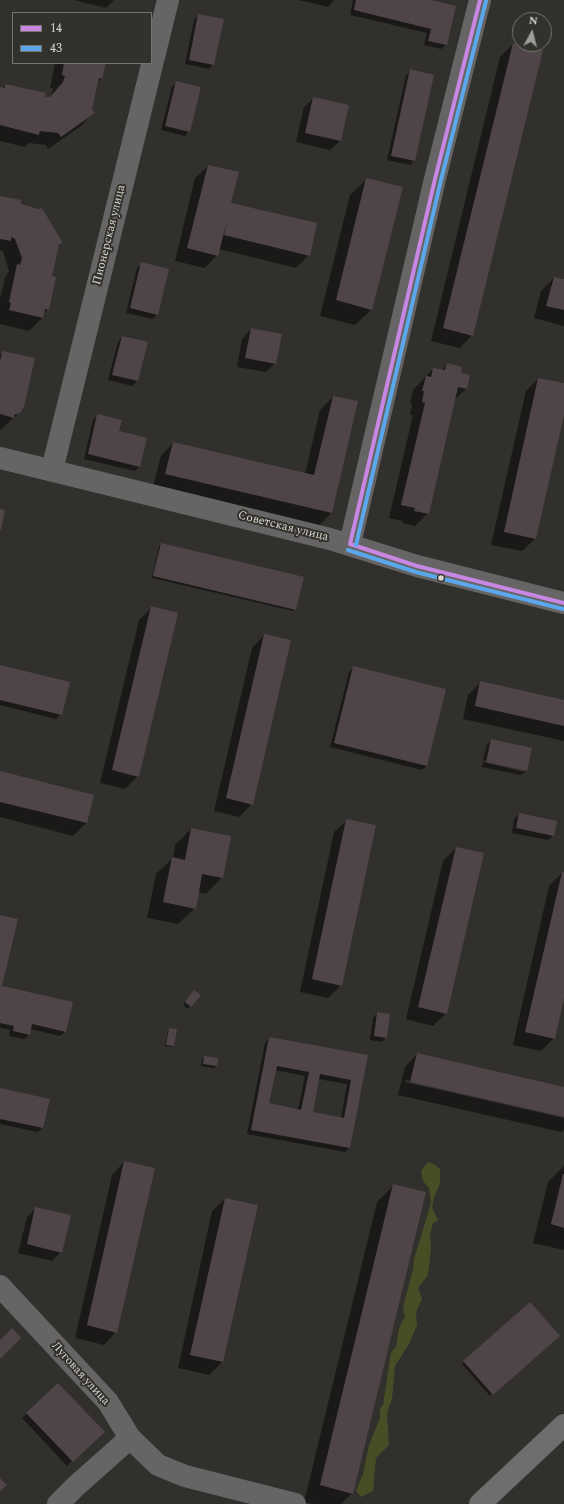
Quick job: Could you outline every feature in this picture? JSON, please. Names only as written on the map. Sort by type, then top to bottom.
[{"type":"main road","points":[[480,1504],[564,1425]]},
{"type":"street","name":"Пионерская улица","points":[[52,470],[168,0]]},
{"type":"street","points":[[350,544],[435,179],[480,0]]},
{"type":"street","name":"Советская улица","points":[[0,458],[350,544],[417,566],[564,603]]},
{"type":"street","name":"Луговая улица","points":[[0,1286],[108,1402],[130,1438],[158,1465],[185,1476],[295,1504]]},
{"type":"street","points":[[58,1504],[130,1438]]},
{"type":"green space","points":[[428,1162],[434,1164],[440,1169],[440,1184],[434,1197],[432,1208],[438,1220],[433,1223],[430,1235],[431,1249],[428,1275],[418,1288],[422,1299],[416,1312],[417,1325],[409,1344],[395,1366],[392,1399],[387,1413],[389,1445],[376,1458],[373,1491],[361,1497],[356,1491],[363,1474],[369,1445],[380,1418],[380,1408],[383,1405],[391,1352],[396,1347],[399,1328],[405,1317],[403,1307],[413,1270],[414,1259],[431,1203],[429,1188],[423,1181],[421,1171]]},
{"type":"building","points":[[356,0],[431,0],[456,6],[447,45],[428,41],[431,29],[354,10]]},
{"type":"building","points":[[198,14],[224,19],[214,65],[189,60]]},
{"type":"building","points":[[512,47],[512,52],[543,52],[473,336],[443,328]]},
{"type":"building","points":[[64,64],[106,64],[102,79],[99,78],[92,109],[95,113],[61,137],[58,133],[40,131],[39,135],[0,125],[0,87],[5,88],[5,84],[46,93],[45,97],[50,97],[63,82],[65,76],[62,75]]},
{"type":"building","points":[[410,69],[434,75],[415,161],[391,156]]},
{"type":"building","points":[[176,81],[201,87],[190,132],[165,126]]},
{"type":"building","points":[[313,97],[349,105],[341,141],[305,133]]},
{"type":"building","points":[[208,165],[239,172],[231,203],[317,223],[310,256],[224,235],[227,221],[218,256],[187,248]]},
{"type":"building","points":[[366,178],[403,187],[372,310],[336,300]]},
{"type":"building","points":[[0,196],[21,200],[21,204],[38,209],[42,208],[63,243],[59,245],[52,276],[56,277],[49,310],[45,309],[43,318],[9,310],[11,303],[9,302],[17,264],[20,265],[22,258],[15,239],[11,237],[11,241],[0,239]]},
{"type":"building","points":[[141,262],[169,269],[158,315],[130,308]]},
{"type":"building","points":[[554,277],[564,279],[564,310],[546,306]]},
{"type":"building","points":[[251,328],[282,334],[276,364],[245,358]]},
{"type":"building","points":[[122,336],[148,342],[138,381],[112,375]]},
{"type":"building","points":[[2,351],[35,358],[24,407],[20,413],[14,415],[14,418],[0,414],[0,362]]},
{"type":"building","points":[[447,363],[462,367],[461,373],[470,375],[467,389],[458,387],[429,514],[414,511],[415,508],[401,505],[425,403],[422,402],[424,391],[422,391],[426,376],[431,377],[433,368],[445,370]]},
{"type":"building","points":[[538,378],[564,383],[564,415],[536,539],[504,532]]},
{"type":"building","points":[[333,396],[358,401],[332,513],[165,474],[173,442],[314,475]]},
{"type":"building","points":[[97,414],[122,420],[119,431],[147,438],[140,467],[88,454]]},
{"type":"building","points":[[0,509],[5,510],[1,530],[0,530]]},
{"type":"building","points":[[161,543],[304,577],[296,610],[153,576]]},
{"type":"building","points":[[151,606],[178,613],[139,777],[112,770]]},
{"type":"building","points":[[264,634],[291,640],[253,805],[226,798]]},
{"type":"building","points":[[0,665],[70,682],[62,715],[0,700]]},
{"type":"building","points":[[353,666],[446,689],[427,766],[334,743]]},
{"type":"building","points":[[480,681],[564,700],[564,726],[475,706]]},
{"type":"building","points":[[491,739],[532,748],[527,771],[486,762]]},
{"type":"building","points":[[0,771],[94,795],[87,823],[0,802]]},
{"type":"building","points":[[519,813],[557,821],[554,836],[516,828]]},
{"type":"building","points":[[346,819],[376,825],[342,986],[312,979]]},
{"type":"building","points":[[191,828],[231,836],[223,878],[202,874],[196,909],[163,902],[172,857],[185,860]]},
{"type":"building","points":[[456,847],[484,853],[447,1014],[418,1007]]},
{"type":"building","points":[[562,872],[564,872],[564,998],[555,1039],[525,1032]]},
{"type":"building","points":[[0,915],[18,919],[2,986],[73,1002],[66,1032],[32,1024],[30,1035],[13,1031],[14,1026],[0,1023]]},
{"type":"building","points":[[194,990],[201,995],[191,1007],[185,1002]]},
{"type":"building","points":[[377,1012],[390,1014],[387,1038],[374,1036]]},
{"type":"building","points":[[169,1028],[177,1029],[174,1046],[166,1045]]},
{"type":"building","points":[[269,1037],[368,1055],[350,1148],[251,1130]],"holes":[[[277,1066],[309,1072],[301,1110],[269,1103]],[[320,1074],[351,1080],[344,1118],[313,1112]]]},
{"type":"building","points":[[417,1053],[564,1087],[564,1117],[410,1082]]},
{"type":"building","points":[[204,1056],[218,1058],[217,1066],[203,1064]]},
{"type":"building","points":[[0,1088],[50,1099],[43,1128],[0,1119]]},
{"type":"building","points":[[124,1161],[155,1168],[117,1333],[87,1325]]},
{"type":"building","points":[[564,1174],[564,1228],[551,1224]]},
{"type":"building","points":[[393,1184],[426,1192],[353,1494],[320,1485]]},
{"type":"building","points":[[225,1198],[258,1205],[223,1362],[190,1355]]},
{"type":"building","points":[[35,1207],[71,1215],[62,1253],[27,1244]]},
{"type":"building","points":[[530,1302],[560,1336],[493,1395],[463,1361]]},
{"type":"building","points":[[12,1328],[21,1338],[0,1359],[0,1340]]},
{"type":"building","points":[[58,1383],[105,1432],[73,1462],[26,1413]]},
{"type":"building","points":[[0,1478],[7,1485],[0,1491]]},
{"type":"transit line","name":"14","points":[[350,544],[435,179],[480,0]]},
{"type":"transit line","name":"43","points":[[356,545],[441,180],[486,1]]},
{"type":"transit line","name":"14","points":[[350,544],[417,566],[564,603]]},
{"type":"transit line","name":"43","points":[[348,550],[416,572],[563,609]]}]
